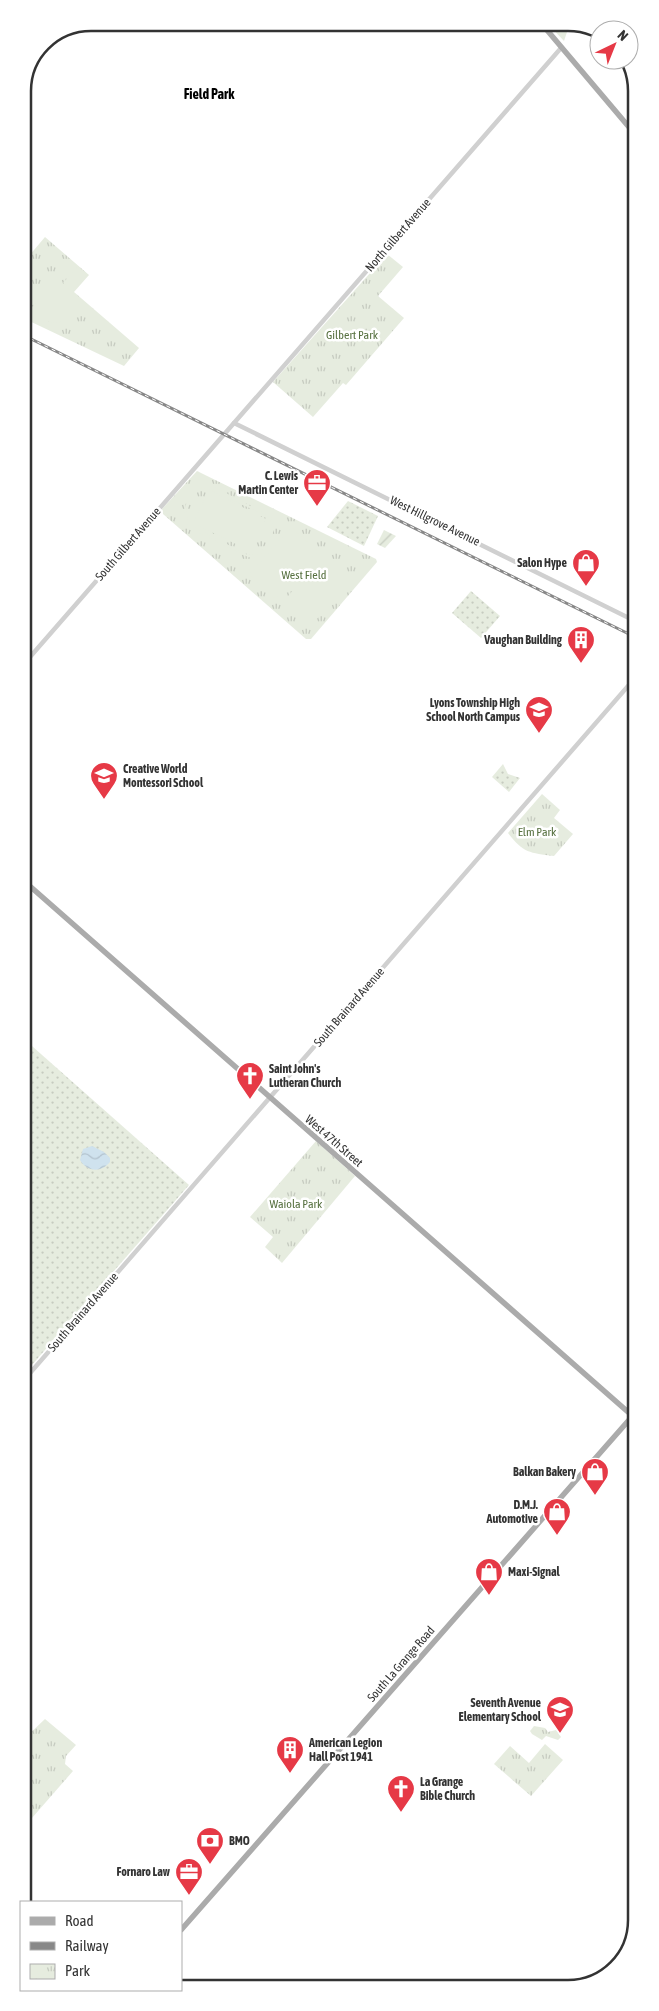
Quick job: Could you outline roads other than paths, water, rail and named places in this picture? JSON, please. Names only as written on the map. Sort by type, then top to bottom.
[{"type":"main road","points":[[547,31],[628,126]]},
{"type":"main road","name":"West 47th Street","points":[[31,887],[628,1409]]},
{"type":"main road","name":"South La Grange Road","points":[[182,1929],[628,1423]]},
{"type":"street","name":"North Gilbert Avenue","points":[[234,423],[561,48]]},
{"type":"street","name":"West Hillgrove Avenue","points":[[234,423],[628,618]]},
{"type":"street","name":"South Gilbert Avenue","points":[[31,656],[234,423]]},
{"type":"street","name":"South Brainard Avenue","points":[[31,1372],[628,686]]},
{"type":"water","points":[[92,1146],[104,1152],[110,1158],[110,1162],[106,1166],[94,1170],[86,1167],[80,1160],[83,1149]]},
{"type":"railway","points":[[31,339],[628,634]]},
{"type":"place","name":"C. Lewis Martin Center","points":[[317,507]]},
{"type":"place","name":"Salon Hype","points":[[586,587]]},
{"type":"place","name":"Vaughan Building","points":[[581,664]]},
{"type":"place","name":"Lyons Township High School North Campus","points":[[539,734]]},
{"type":"place","name":"Creative World Montessori School","points":[[104,800]]},
{"type":"place","name":"Saint John's Lutheran Church","points":[[250,1100]]},
{"type":"place","name":"Balkan Bakery","points":[[595,1496]]},
{"type":"place","name":"D.M.J. Automotive","points":[[557,1536]]},
{"type":"place","name":"Maxi-Signal","points":[[489,1596]]},
{"type":"place","name":"Seventh Avenue Elementary School","points":[[560,1734]]},
{"type":"place","name":"American Legion Hall Post 1941","points":[[290,1774]]},
{"type":"place","name":"La Grange Bible Church","points":[[401,1813]]},
{"type":"place","name":"BMO","points":[[210,1865]]},
{"type":"place","name":"Fornaro Law","points":[[189,1896]]},
{"type":"district","name":"Field Park","points":[[209,94]]},
{"type":"park label","name":"Gilbert Park","points":[[352,335]]},
{"type":"park label","name":"West Field","points":[[304,575]]},
{"type":"park label","name":"Elm Park","points":[[537,832]]},
{"type":"park label","name":"Waiola Park","points":[[296,1204]]}]
